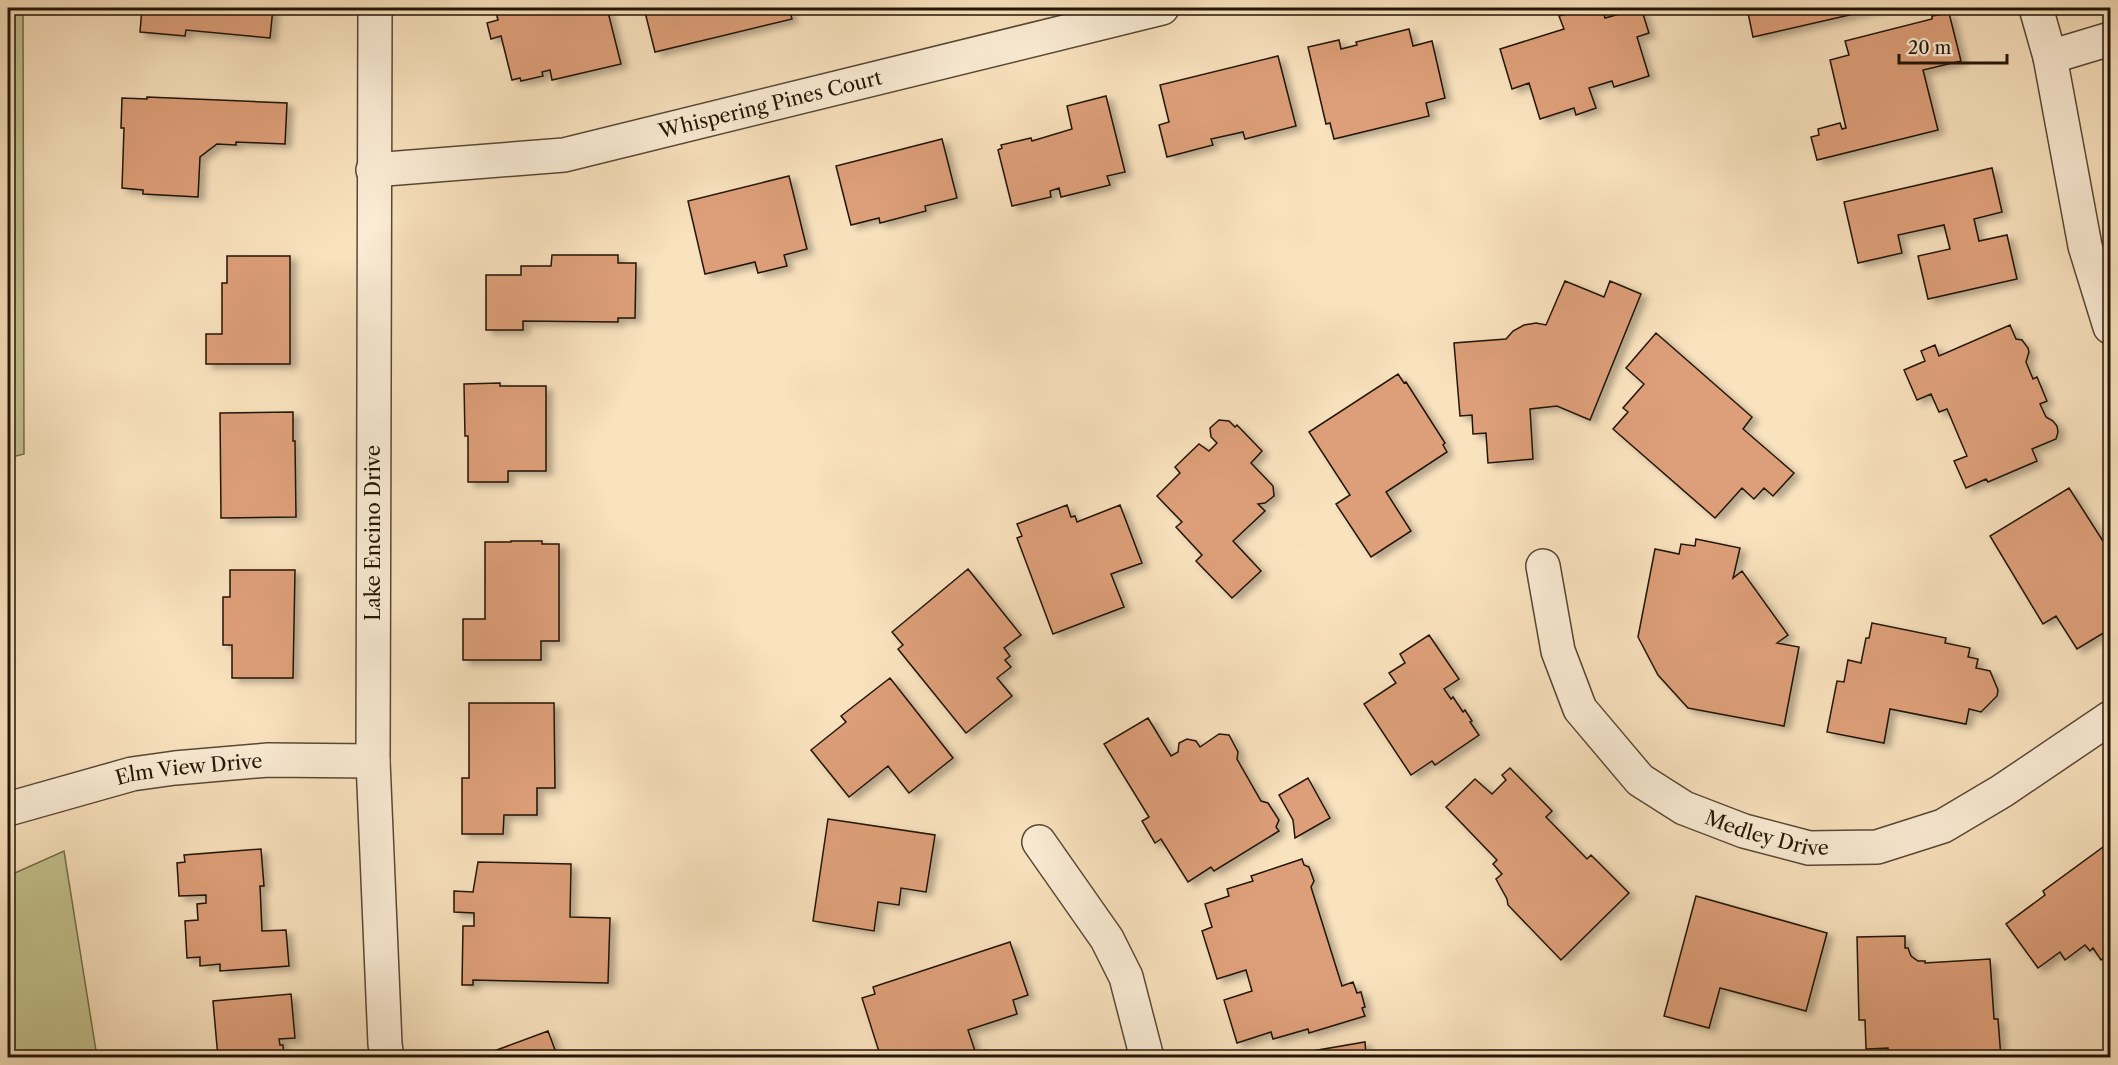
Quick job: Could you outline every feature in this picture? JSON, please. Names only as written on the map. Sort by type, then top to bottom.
[{"type":"street","name":"Lake Encino Drive","points":[[375,8],[374,761],[387,1058]]},
{"type":"street","name":"Whispering Pines Court","points":[[374,170],[564,155],[1162,8]]},
{"type":"street","points":[[2036,8],[2050,57],[2085,246],[2110,327]]},
{"type":"street","points":[[2050,57],[2110,39]]},
{"type":"street","name":"Medley Drive","points":[[1543,566],[1558,651],[1580,709],[1641,780],[1684,808],[1744,831],[1809,848],[1877,847],[1943,826],[2002,792],[2110,718]]},
{"type":"street","name":"Elm View Drive","points":[[8,809],[132,774],[175,768],[268,760],[374,761]]},
{"type":"street","points":[[1040,842],[1107,939],[1126,977],[1147,1058]]},
{"type":"shaded area","points":[[8,8],[23,8],[24,454],[8,458]]},
{"type":"shaded area","points":[[64,851],[97,1057],[8,1057],[8,876]]},
{"type":"building","points":[[142,8],[273,8],[270,38],[186,30],[185,36],[140,32]]},
{"type":"building","points":[[495,8],[607,8],[621,64],[552,80],[550,70],[542,72],[543,76],[521,81],[520,78],[512,80],[501,36],[491,39],[487,23],[498,20]]},
{"type":"building","points":[[644,8],[789,8],[792,19],[655,52]]},
{"type":"building","points":[[1587,8],[1602,8],[1605,18],[1641,8],[1649,33],[1637,37],[1649,76],[1614,87],[1612,81],[1589,88],[1596,108],[1576,115],[1574,108],[1540,119],[1529,83],[1512,89],[1500,49],[1564,29],[1559,16]]},
{"type":"building","points":[[1747,8],[1880,8],[1753,37]]},
{"type":"building","points":[[1949,13],[1961,61],[1923,70],[1938,130],[1817,160],[1811,137],[1819,135],[1818,129],[1840,123],[1842,129],[1846,128],[1830,60],[1849,55],[1845,41]]},
{"type":"building","points":[[1409,29],[1413,46],[1432,41],[1445,98],[1426,103],[1429,116],[1334,139],[1330,123],[1326,124],[1308,47],[1339,40],[1341,49],[1357,45],[1356,42]]},
{"type":"building","points":[[1278,56],[1296,126],[1245,139],[1243,132],[1211,139],[1213,145],[1167,157],[1159,125],[1169,122],[1160,85]]},
{"type":"building","points":[[1106,96],[1125,172],[1107,176],[1110,185],[1061,197],[1059,188],[1050,191],[1051,197],[1012,206],[998,150],[1002,148],[1001,145],[1031,138],[1032,141],[1072,129],[1067,106]]},
{"type":"building","points":[[147,97],[287,103],[285,144],[236,142],[236,145],[217,144],[200,157],[198,197],[143,194],[143,190],[122,188],[124,128],[121,128],[122,98],[147,99]]},
{"type":"building","points":[[942,139],[957,198],[925,206],[926,211],[880,223],[879,218],[851,225],[836,166]]},
{"type":"building","points":[[1992,168],[2002,212],[1974,219],[1979,241],[2007,235],[2017,279],[1928,299],[1918,256],[1950,249],[1944,225],[1898,235],[1902,253],[1858,263],[1844,202]]},
{"type":"building","points":[[789,176],[807,249],[784,255],[787,266],[758,273],[755,262],[705,274],[688,201]]},
{"type":"building","points":[[552,255],[618,255],[618,263],[636,263],[635,318],[618,318],[618,322],[523,321],[523,330],[486,330],[486,275],[521,275],[521,266],[551,266]]},
{"type":"building","points":[[227,256],[290,256],[290,364],[206,364],[206,334],[222,334],[222,283],[227,283]]},
{"type":"building","points":[[1565,281],[1604,297],[1610,281],[1641,294],[1590,420],[1557,406],[1530,409],[1533,459],[1488,463],[1486,433],[1473,434],[1472,415],[1460,416],[1454,343],[1506,339],[1513,331],[1524,325],[1536,323],[1546,325]]},
{"type":"building","points":[[2010,325],[2016,339],[2022,340],[2028,348],[2026,362],[2033,379],[2037,377],[2047,401],[2040,404],[2046,417],[2057,426],[2058,432],[2056,439],[2032,449],[2037,461],[1988,482],[1986,479],[1966,488],[1954,461],[1967,456],[1947,409],[1939,412],[1931,394],[1917,400],[1904,370],[1925,361],[1921,351],[1935,345],[1939,356]]},
{"type":"building","points":[[1656,333],[1752,417],[1743,429],[1794,473],[1773,496],[1764,488],[1754,499],[1742,488],[1715,518],[1613,429],[1628,412],[1623,408],[1644,384],[1626,368]]},
{"type":"building","points":[[1398,374],[1404,383],[1406,382],[1445,443],[1443,445],[1447,452],[1386,492],[1411,531],[1371,557],[1336,504],[1350,495],[1309,432]]},
{"type":"building","points":[[500,383],[500,386],[546,386],[546,471],[508,471],[508,482],[468,482],[468,436],[465,436],[464,384]]},
{"type":"building","points":[[293,412],[296,517],[221,518],[220,413]]},
{"type":"building","points":[[1219,420],[1229,421],[1235,427],[1237,425],[1262,451],[1251,463],[1273,486],[1274,496],[1265,503],[1258,504],[1265,511],[1233,541],[1261,571],[1232,598],[1196,561],[1202,555],[1176,527],[1182,522],[1157,496],[1180,473],[1175,467],[1199,444],[1209,451],[1217,443],[1211,437],[1210,428]]},
{"type":"building","points":[[2069,488],[2110,552],[2110,629],[2077,649],[2056,616],[2043,624],[1990,536]]},
{"type":"building","points":[[1067,505],[1071,517],[1075,516],[1077,522],[1120,505],[1142,563],[1111,574],[1124,607],[1053,634],[1017,538],[1022,536],[1017,524]]},
{"type":"building","points":[[1696,539],[1740,548],[1733,578],[1742,571],[1788,635],[1777,643],[1799,647],[1784,726],[1688,708],[1658,675],[1638,637],[1655,549],[1679,554],[1681,544],[1695,546]]},
{"type":"building","points":[[542,541],[542,544],[559,544],[559,641],[541,641],[541,660],[463,660],[463,619],[485,619],[485,542]]},
{"type":"building","points":[[968,569],[1021,635],[1004,648],[1010,656],[1005,660],[1011,667],[997,678],[1012,696],[966,733],[898,649],[903,645],[892,632]]},
{"type":"building","points":[[230,570],[295,570],[293,678],[232,678],[232,645],[223,645],[223,597],[230,597]]},
{"type":"building","points":[[1872,623],[1946,638],[1945,643],[1970,648],[1968,657],[1978,659],[1976,668],[1990,671],[1998,690],[1997,696],[1981,712],[1969,709],[1966,724],[1890,709],[1884,743],[1827,732],[1837,681],[1844,682],[1848,660],[1861,663],[1866,638],[1869,638]]},
{"type":"building","points":[[1429,635],[1459,679],[1444,689],[1451,699],[1453,697],[1463,712],[1465,710],[1479,735],[1435,765],[1432,761],[1411,775],[1364,704],[1396,683],[1389,673],[1405,663],[1400,654]]},
{"type":"building","points":[[890,678],[953,758],[909,793],[888,766],[849,797],[811,750],[846,722],[841,716]]},
{"type":"building","points":[[469,703],[554,703],[555,788],[537,788],[537,815],[504,815],[503,834],[462,834],[462,778],[469,778]]},
{"type":"building","points":[[1148,718],[1171,756],[1178,752],[1179,743],[1187,739],[1196,741],[1200,747],[1219,734],[1229,735],[1238,752],[1237,759],[1261,801],[1268,803],[1279,820],[1276,827],[1279,831],[1214,871],[1211,867],[1188,882],[1161,839],[1155,843],[1142,821],[1149,817],[1104,744]]},
{"type":"building","points":[[1510,768],[1552,811],[1546,817],[1587,859],[1591,855],[1629,893],[1561,960],[1508,905],[1496,879],[1502,874],[1493,864],[1497,860],[1446,807],[1475,779],[1492,794],[1506,780],[1502,775]]},
{"type":"building","points":[[1308,778],[1330,818],[1295,838],[1293,820],[1279,795]]},
{"type":"building","points":[[828,819],[935,835],[926,892],[901,888],[899,905],[878,902],[874,931],[813,921]]},
{"type":"building","points":[[2110,842],[2110,953],[2101,960],[2093,948],[2090,951],[2085,945],[2065,960],[2060,952],[2038,968],[2006,924],[2045,895],[2043,891]]},
{"type":"building","points":[[261,849],[264,886],[260,886],[262,931],[286,930],[289,966],[220,971],[220,964],[200,966],[200,957],[187,958],[185,921],[198,920],[197,904],[206,903],[206,895],[179,896],[177,863],[185,862],[184,855]]},
{"type":"building","points":[[1302,859],[1304,865],[1309,867],[1314,881],[1311,887],[1342,986],[1353,982],[1357,993],[1361,992],[1365,1016],[1309,1033],[1308,1029],[1273,1039],[1271,1032],[1237,1043],[1224,1000],[1252,991],[1246,970],[1217,979],[1202,931],[1212,927],[1205,904],[1229,896],[1227,889],[1253,881],[1251,876]]},
{"type":"building","points":[[478,862],[571,864],[570,917],[610,918],[608,983],[473,980],[473,985],[462,985],[463,926],[474,926],[474,913],[454,912],[454,891],[473,892]]},
{"type":"building","points":[[1696,896],[1827,933],[1806,1011],[1720,988],[1709,1028],[1664,1016]]},
{"type":"building","points":[[1905,936],[1905,948],[1908,948],[1911,956],[1925,963],[1990,959],[1994,1019],[1998,1019],[2001,1058],[1888,1058],[1888,1048],[1866,1049],[1865,1020],[1859,1020],[1857,937]]},
{"type":"building","points":[[1010,942],[1028,995],[1013,1000],[1017,1014],[968,1030],[976,1054],[986,1050],[989,1058],[881,1058],[862,998],[875,994],[873,987]]},
{"type":"building","points":[[291,994],[295,1038],[279,1039],[280,1045],[283,1045],[284,1058],[218,1058],[213,1001]]},
{"type":"building","points":[[548,1031],[558,1058],[478,1057]]},
{"type":"building","points":[[1365,1042],[1366,1056],[1399,1051],[1400,1058],[1271,1058]]}]
